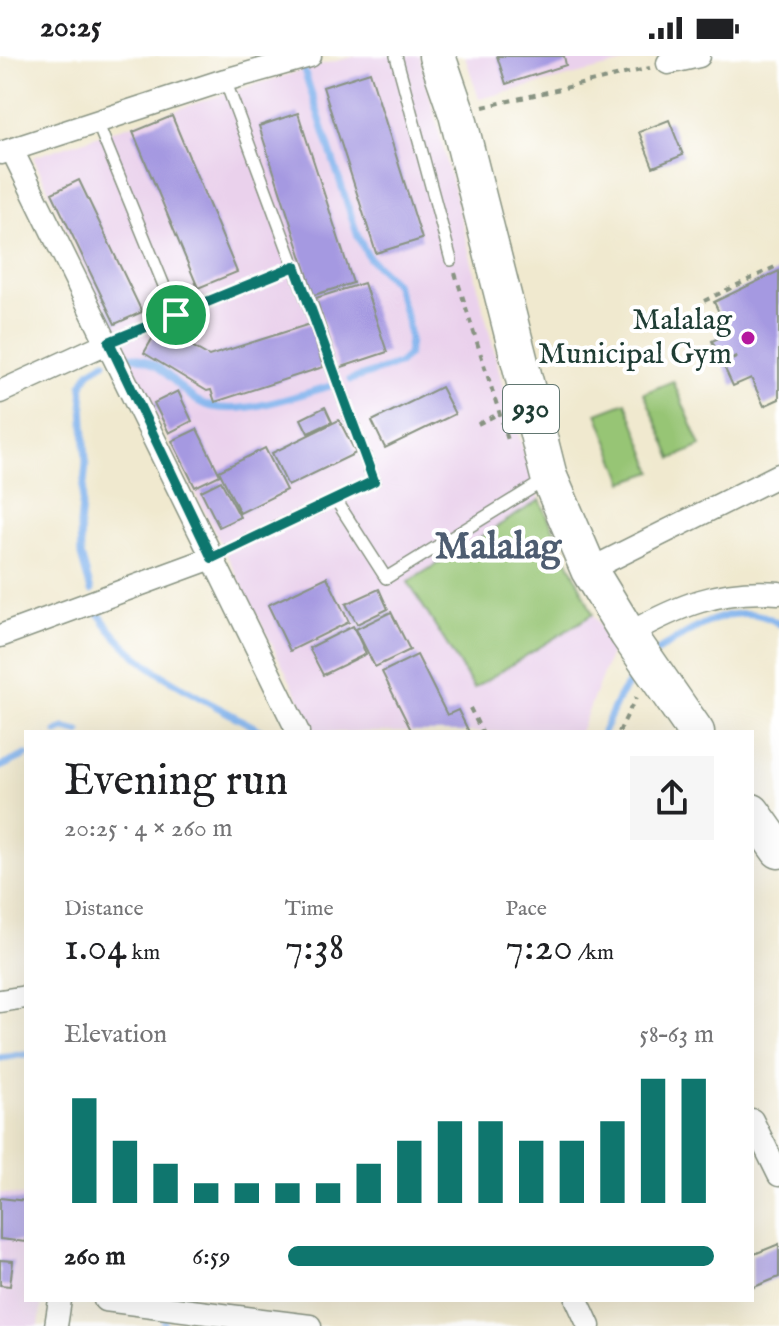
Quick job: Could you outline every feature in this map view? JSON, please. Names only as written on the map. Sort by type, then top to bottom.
[{"type":"main road","name":"930","points":[[437,56],[457,114],[538,484],[628,634],[695,730]]},
{"type":"main road","points":[[754,815],[779,850]]},
{"type":"street","points":[[297,730],[109,342],[6,152],[225,80],[310,56]]},
{"type":"street","points":[[668,63],[699,56]]},
{"type":"street","points":[[0,392],[109,342]]},
{"type":"street","points":[[589,570],[779,475]]},
{"type":"street","points":[[0,636],[212,558]]},
{"type":"street","points":[[628,634],[669,611],[700,600],[731,593],[779,593]]},
{"type":"street","points":[[0,1001],[24,997]]},
{"type":"street","points":[[754,1124],[779,1175]]},
{"type":"street","points":[[56,1326],[60,1302]]},
{"type":"street","points":[[121,1302],[310,1326]]},
{"type":"street","points":[[578,1302],[589,1326]]},
{"type":"lane","points":[[396,56],[451,260]]},
{"type":"lane","points":[[212,558],[374,481],[225,80]]},
{"type":"lane","points":[[97,122],[176,315]]},
{"type":"lane","points":[[109,342],[295,266]]},
{"type":"lane","points":[[336,500],[386,578],[538,484]]},
{"type":"path","points":[[457,114],[668,63]]},
{"type":"path","points":[[451,260],[498,414],[538,484]]},
{"type":"path","points":[[704,301],[779,265]]},
{"type":"path","points":[[732,359],[740,355]]},
{"type":"path","points":[[478,424],[498,414]]},
{"type":"path","points":[[620,730],[630,705],[656,673]]},
{"type":"path","points":[[470,708],[481,730]]},
{"type":"shaded area","points":[[358,56],[420,56],[505,394],[540,500],[593,614],[613,648],[581,730],[315,730],[124,352],[33,157],[323,64]]},
{"type":"shaded area","points":[[465,56],[652,56],[479,99]]},
{"type":"shaded area","points":[[0,1193],[24,1196],[24,1302],[42,1302],[39,1326],[0,1326]]},
{"type":"green space","points":[[673,381],[701,446],[672,459],[644,393]]},
{"type":"green space","points":[[626,402],[653,472],[624,482],[597,413]]},
{"type":"green space","points":[[540,500],[593,614],[474,688],[408,582]]},
{"type":"building","points":[[497,56],[564,56],[566,65],[506,84]]},
{"type":"building","points":[[370,72],[422,239],[376,253],[323,87]]},
{"type":"building","points":[[298,113],[353,283],[314,295],[259,126]]},
{"type":"building","points":[[172,116],[237,272],[198,288],[133,132]]},
{"type":"building","points":[[669,120],[683,155],[653,167],[639,132]]},
{"type":"building","points":[[79,180],[142,312],[115,324],[52,193]]},
{"type":"building","name":"Malalag Municipal Gym","points":[[779,271],[779,399],[764,406],[751,378],[733,386],[712,341],[729,333],[714,302]]},
{"type":"building","points":[[364,283],[387,352],[339,368],[316,298]]},
{"type":"building","points":[[310,324],[323,367],[215,402],[211,390],[207,391],[144,353],[159,327],[209,356]]},
{"type":"building","points":[[441,387],[455,414],[385,448],[372,421]]},
{"type":"building","points":[[178,391],[192,421],[169,433],[154,403]]},
{"type":"building","points":[[325,407],[332,422],[308,433],[301,419]]},
{"type":"building","points":[[339,420],[356,453],[288,486],[272,453]]},
{"type":"building","points":[[197,429],[220,475],[195,487],[172,441]]},
{"type":"building","points":[[265,448],[286,490],[240,513],[219,471]]},
{"type":"building","points":[[221,481],[240,517],[219,527],[201,491]]},
{"type":"building","points":[[327,577],[349,622],[290,651],[268,605]]},
{"type":"building","points":[[379,589],[388,609],[357,624],[346,604]]},
{"type":"building","points":[[391,612],[410,650],[375,667],[356,629]]},
{"type":"building","points":[[353,626],[366,654],[323,675],[309,648]]},
{"type":"building","points":[[417,655],[447,715],[458,710],[468,730],[411,730],[382,672]]},
{"type":"building","points":[[0,1198],[24,1201],[24,1242],[0,1239]]},
{"type":"building","points":[[779,1244],[779,1277],[754,1287],[754,1254]]},
{"type":"building","points":[[0,1260],[13,1261],[10,1286],[0,1285]]},
{"type":"waterway","points":[[304,70],[358,237],[369,258],[395,283],[407,319],[410,340],[408,355],[398,364],[350,380]]},
{"type":"waterway","points":[[129,356],[159,368],[196,400],[209,406],[243,408],[262,405],[330,386]]},
{"type":"waterway","points":[[91,591],[81,555],[80,525],[86,463],[82,385],[90,371],[105,362]]},
{"type":"waterway","points":[[656,652],[700,626],[732,615],[748,613],[764,616],[779,624]]},
{"type":"waterway","points":[[99,614],[114,634],[152,668],[259,730]]},
{"type":"waterway","points":[[604,730],[619,697],[635,673]]},
{"type":"waterway","points":[[62,730],[70,730]]},
{"type":"waterway","points":[[0,767],[24,756]]},
{"type":"waterway","points":[[0,1058],[24,1054]]},
{"type":"waterway","points":[[164,1320],[164,1326]]},
{"type":"place","name":"Malalag Municipal Gym","points":[[748,338]]},
{"type":"district","name":"Malalag","points":[[498,548]]},
{"type":"route","points":[[295,266],[374,481],[212,558],[109,342],[176,315],[295,266]]}]
